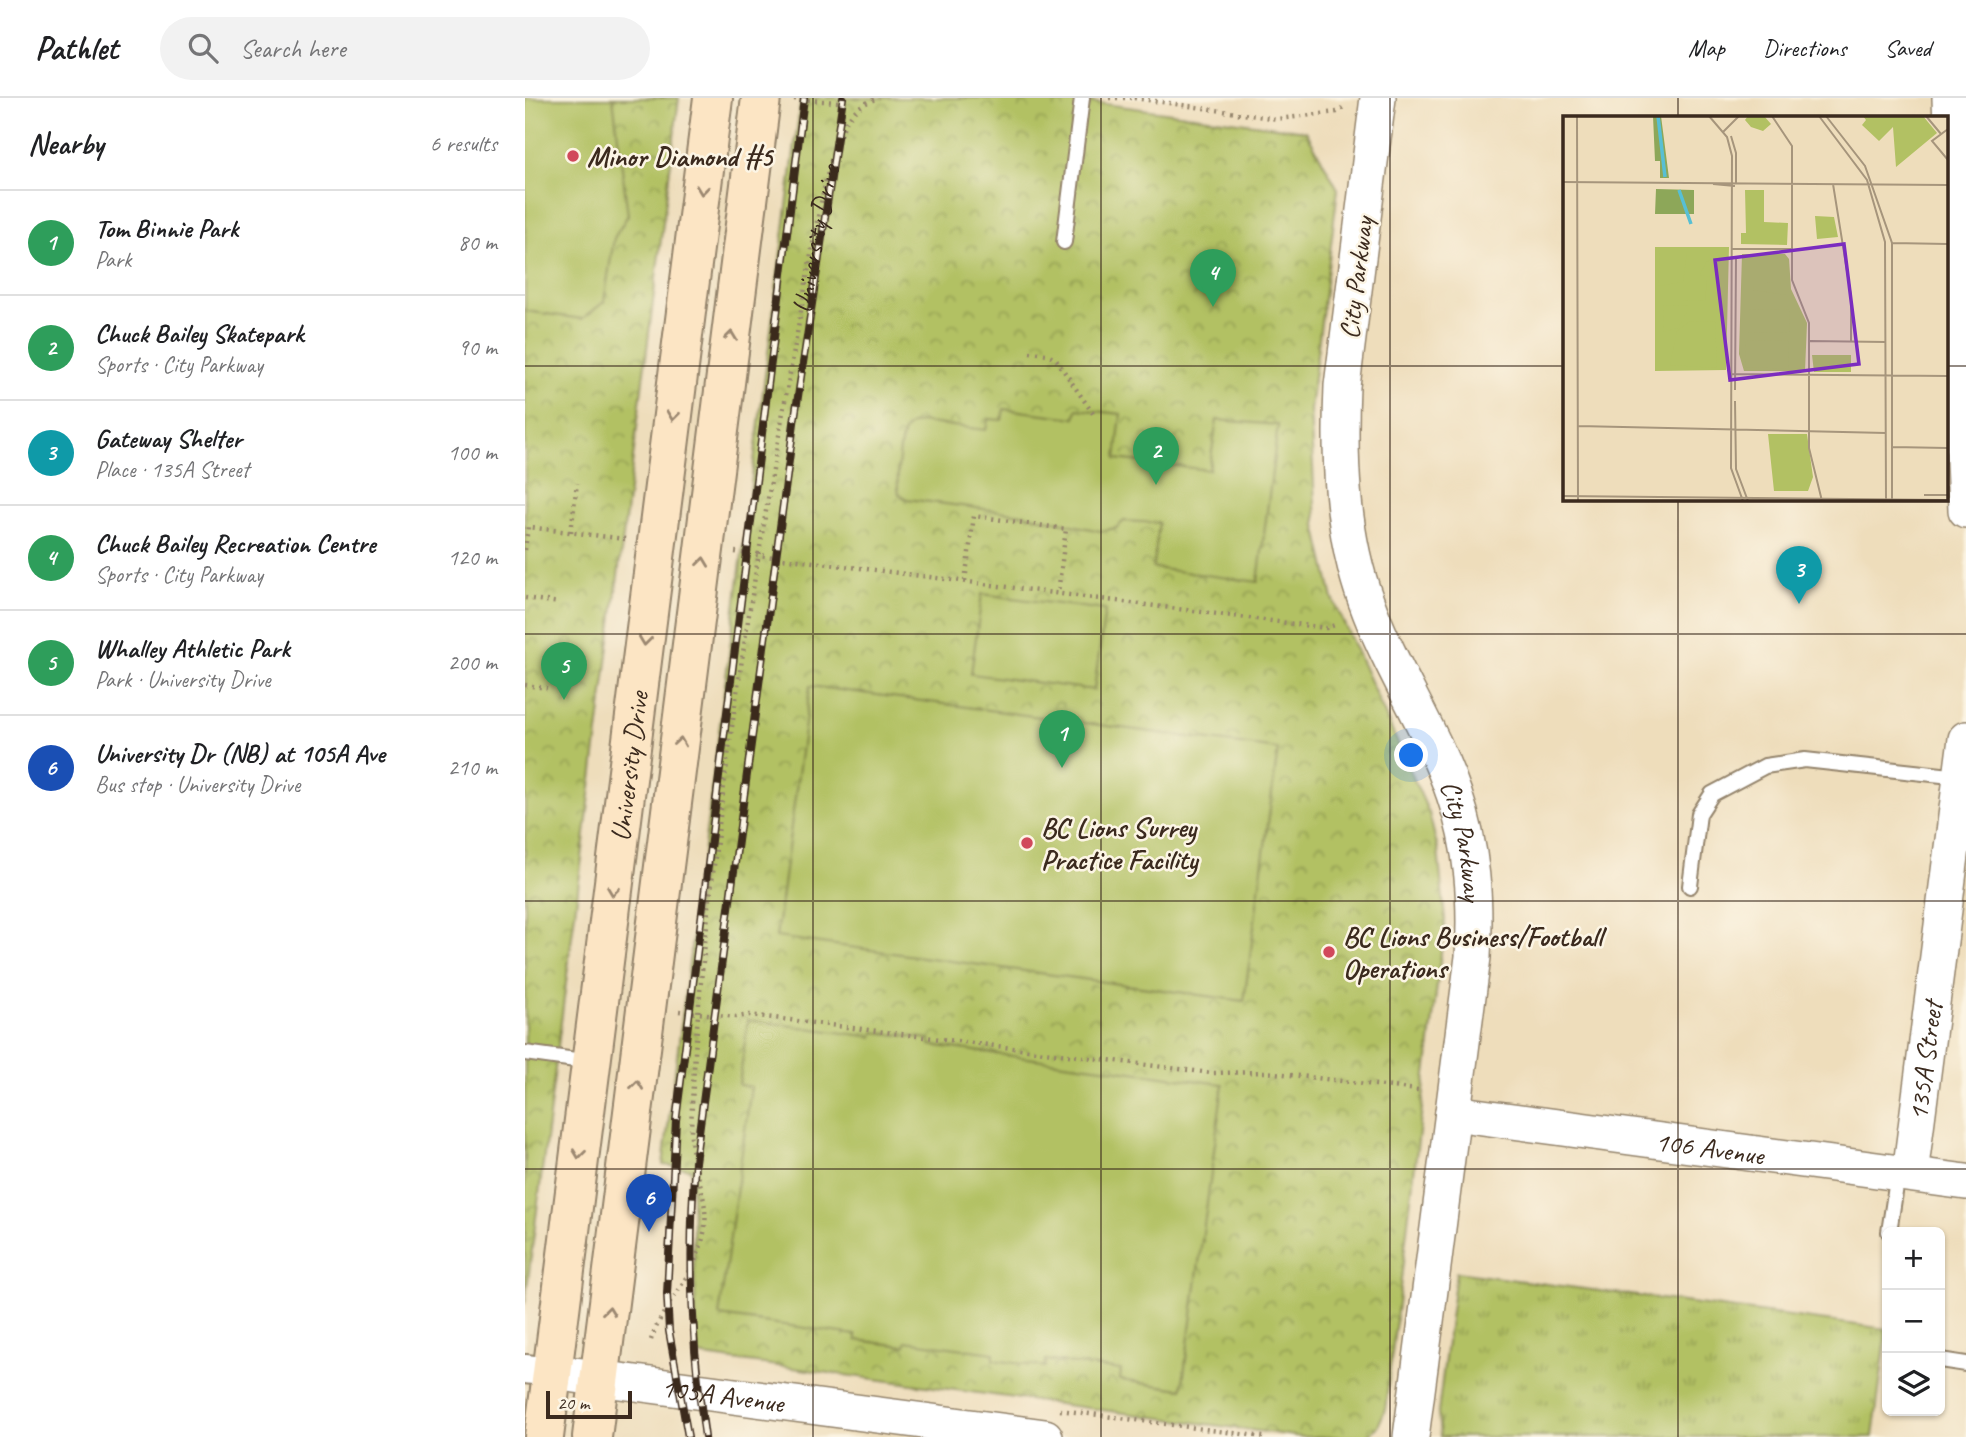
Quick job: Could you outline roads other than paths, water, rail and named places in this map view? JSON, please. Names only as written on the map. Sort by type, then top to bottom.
[{"type":"main road","name":"University Drive","points":[[544,1437],[538,1370],[591,1062],[713,98]]},
{"type":"main road","name":"University Drive","points":[[592,1437],[761,98]]},
{"type":"street","name":"City Parkway","points":[[1378,98],[1342,386],[1342,478],[1346,525],[1366,602],[1444,768],[1470,854],[1475,915],[1473,957],[1411,1437]]},
{"type":"street","points":[[1950,98],[1952,325],[1966,510]]},
{"type":"street","name":"135A Street","points":[[1904,1174],[1966,739]]},
{"type":"street","name":"106 Avenue","points":[[1453,1113],[1966,1182]]},
{"type":"street","name":"105A Avenue","points":[[538,1370],[997,1434],[1045,1437]]},
{"type":"lane","points":[[1064,242],[1082,98]]},
{"type":"lane","points":[[1690,886],[1699,814],[1711,794],[1765,766],[1805,760],[1961,777]]},
{"type":"lane","points":[[525,1053],[591,1062]]},
{"type":"lane","points":[[1890,1227],[1904,1174]]},
{"type":"lane","points":[[1945,1361],[1966,1364]]},
{"type":"railway","points":[[688,1437],[669,1331],[667,1294],[676,1120],[804,98]]},
{"type":"railway","points":[[705,1437],[692,1300],[695,1162],[794,423],[843,98]]},
{"type":"place","name":"Minor Diamond #5","points":[[573,156]]},
{"type":"place","name":"Chuck Bailey Recreation Centre","points":[[1213,307]]},
{"type":"place","name":"Chuck Bailey Skatepark","points":[[1156,485]]},
{"type":"place","name":"Gateway Shelter","points":[[1799,604]]},
{"type":"place","name":"Whalley Athletic Park","points":[[564,700]]},
{"type":"place","name":"Tom Binnie Park","points":[[1062,768]]},
{"type":"place","name":"BC Lions Surrey Practice Facility","points":[[1027,843]]},
{"type":"place","name":"BC Lions Business/Football Operations","points":[[1329,952]]},
{"type":"place","name":"University Dr (NB) at 105A Ave","points":[[649,1232]]}]
